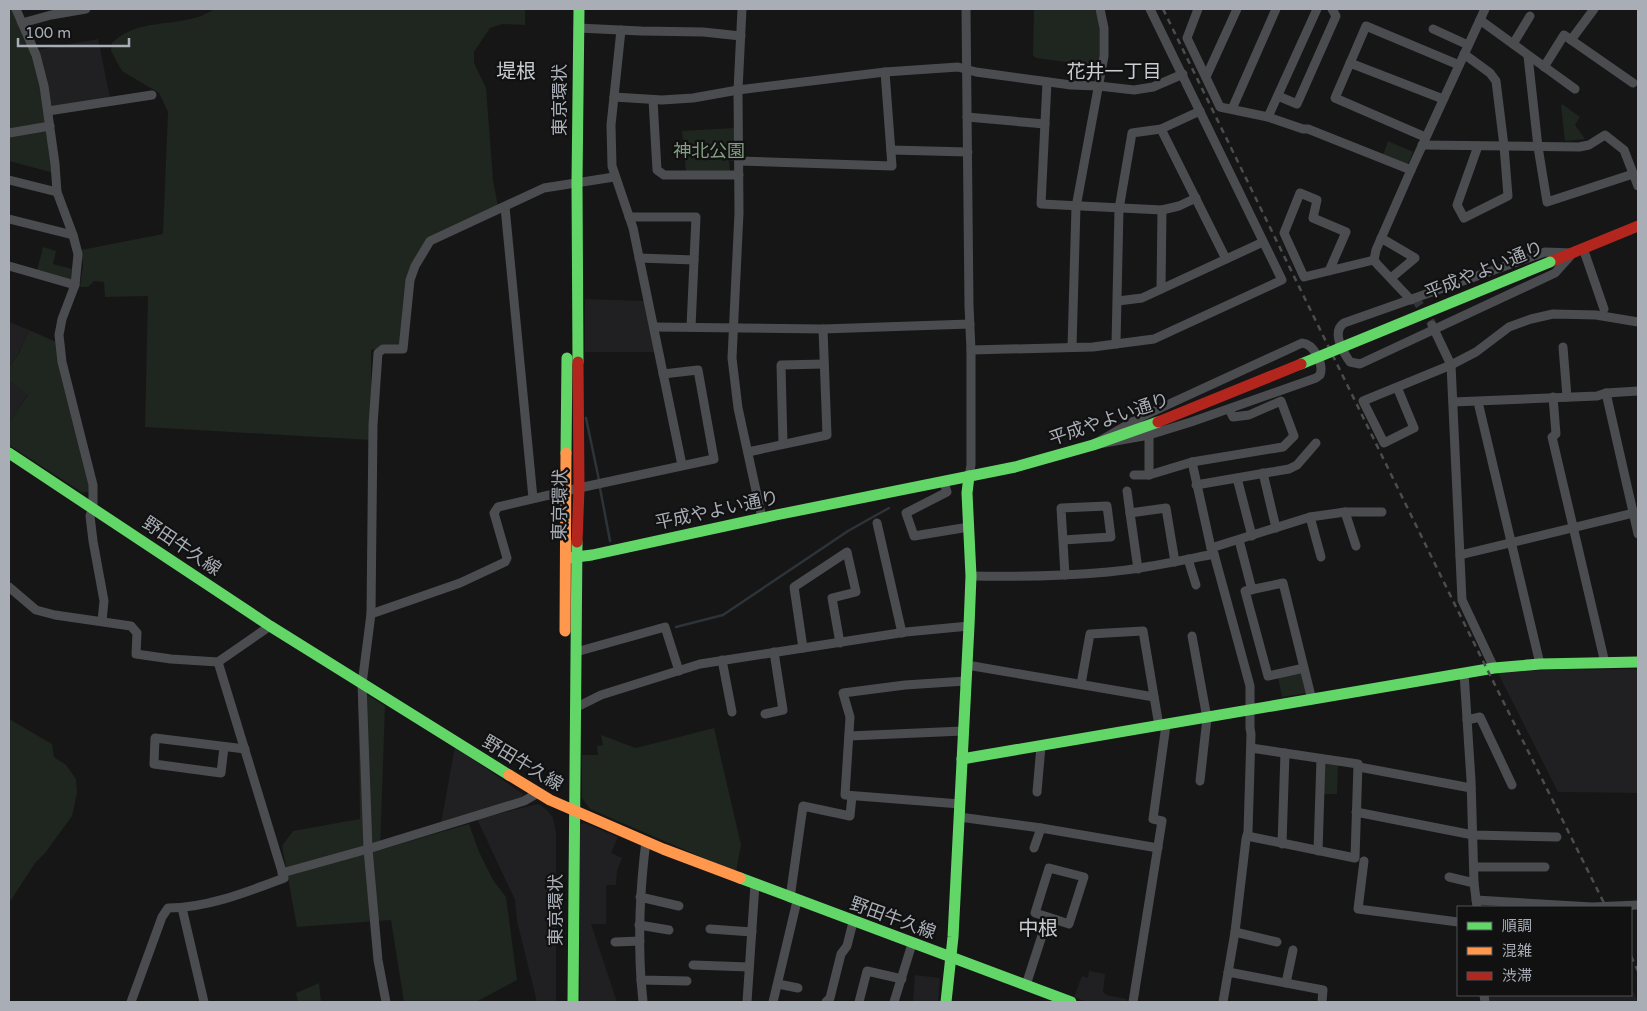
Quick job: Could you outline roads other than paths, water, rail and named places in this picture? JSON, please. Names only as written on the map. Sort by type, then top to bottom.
[{"type":"main road","name":"東京環状","points":[[564,759],[571,558],[579,488],[569,9]]},
{"type":"main road","name":"東京環状","points":[[562,1002],[567,804],[576,652],[567,490],[573,182],[579,9]]},
{"type":"main road","name":"平成やよい通り","points":[[571,558],[1037,462],[1094,445],[1158,422],[1638,226]]},
{"type":"main road","name":"野田牛久線","points":[[9,453],[270,626],[538,793],[567,804],[646,842],[853,922],[1071,1002]]},
{"type":"main road","points":[[946,1002],[960,816],[969,626],[971,576],[967,493],[970,476]]},
{"type":"main road","points":[[962,759],[1494,668],[1540,664],[1638,662]]},
{"type":"main road","name":"東京環状","points":[[567,804],[573,1002]]},
{"type":"street","points":[[16,9],[36,55],[44,86],[57,192],[78,254],[75,285],[58,335],[62,362],[93,485],[94,508],[90,516],[104,601],[102,622]]},
{"type":"street","points":[[22,23],[51,15],[86,9]]},
{"type":"street","points":[[742,9],[738,90],[740,213],[733,327],[734,380],[762,518]]},
{"type":"street","points":[[966,9],[971,350],[970,476]]},
{"type":"street","points":[[1072,347],[1076,207],[1099,86],[1105,42],[1100,9]]},
{"type":"street","points":[[971,350],[1093,347],[1154,339],[1282,280],[1150,9]]},
{"type":"street","points":[[1198,9],[1188,38],[1220,107],[1268,117],[1303,130],[1308,129],[1411,170]]},
{"type":"street","points":[[1206,77],[1236,9]]},
{"type":"street","points":[[1232,109],[1276,9]]},
{"type":"street","points":[[1268,117],[1316,9]]},
{"type":"street","points":[[1278,96],[1297,104],[1336,16],[1332,9]]},
{"type":"street","points":[[1374,260],[1381,238],[1411,170],[1485,9]]},
{"type":"street","points":[[1571,40],[1594,9]]},
{"type":"street","points":[[1513,44],[1530,16]]},
{"type":"street","points":[[1480,20],[1575,89]]},
{"type":"street","points":[[1459,66],[1366,26],[1335,98],[1424,141],[1478,146],[1538,147],[1578,147],[1589,145],[1605,135],[1624,150],[1636,180],[1547,202],[1538,147],[1528,56]]},
{"type":"street","points":[[578,28],[703,32],[741,36]]},
{"type":"street","points":[[1433,29],[1468,45]]},
{"type":"street","points":[[621,30],[610,147],[614,177],[629,217],[639,258],[682,465]]},
{"type":"street","points":[[1544,67],[1564,35],[1633,83]]},
{"type":"street","points":[[1464,54],[1490,73],[1496,81],[1508,196],[1464,218],[1457,205],[1478,146]]},
{"type":"street","points":[[1350,63],[1443,99]]},
{"type":"street","points":[[614,97],[653,100],[693,98],[738,90],[885,72],[958,67],[966,70],[1047,82],[1124,89],[1141,89],[1166,82],[1182,74]]},
{"type":"street","points":[[739,161],[892,166],[885,72]]},
{"type":"street","points":[[1047,82],[1041,204],[1162,210],[1179,206],[1196,198]]},
{"type":"street","points":[[48,111],[152,95]]},
{"type":"street","points":[[653,100],[654,138],[660,173],[664,175],[739,175]]},
{"type":"street","points":[[1116,344],[1119,209],[1132,133],[1161,128],[1200,111]]},
{"type":"street","points":[[967,117],[1045,124]]},
{"type":"street","points":[[9,133],[50,126]]},
{"type":"street","points":[[1161,128],[1226,259]]},
{"type":"street","points":[[891,150],[968,152]]},
{"type":"street","points":[[386,1002],[378,960],[368,849],[362,684],[371,614],[373,425],[378,353],[383,348],[403,349],[410,280],[415,266],[430,242],[544,188],[614,177]]},
{"type":"street","points":[[9,180],[57,192]]},
{"type":"street","points":[[1329,271],[1346,232],[1313,218],[1317,200],[1300,193],[1284,233],[1304,278],[1374,260]]},
{"type":"street","points":[[505,207],[533,498]]},
{"type":"street","points":[[1160,289],[1162,210]]},
{"type":"street","points":[[629,217],[696,217],[691,327]]},
{"type":"street","points":[[9,219],[73,235]]},
{"type":"street","points":[[1381,238],[1415,258],[1391,278]]},
{"type":"street","points":[[1118,301],[1142,298],[1263,242]]},
{"type":"street","points":[[1578,251],[1555,273],[1433,327],[1360,364],[1350,362],[1337,336],[1340,326],[1344,322],[1545,252],[1578,251]]},
{"type":"street","points":[[1578,251],[1604,309]]},
{"type":"street","points":[[639,258],[694,260]]},
{"type":"street","points":[[1374,260],[1411,300]]},
{"type":"street","points":[[9,266],[75,285]]},
{"type":"street","points":[[1397,387],[1414,428],[1384,444],[1363,401],[1397,387],[1451,365],[1476,352],[1509,327],[1553,314],[1596,316],[1638,322]]},
{"type":"street","points":[[654,327],[823,329],[970,324]]},
{"type":"street","points":[[1433,327],[1451,365],[1462,600],[1494,668]]},
{"type":"street","points":[[748,452],[827,435],[823,329]]},
{"type":"street","points":[[1302,343],[1312,347],[1322,367],[1320,375],[1316,378],[1229,409],[1149,435],[1094,445],[1140,417],[1302,343]]},
{"type":"street","points":[[1563,347],[1566,397]]},
{"type":"street","points":[[783,444],[781,365],[824,364]]},
{"type":"street","points":[[371,614],[460,583],[505,562],[507,558],[494,513],[498,507],[567,490],[714,459],[698,370],[664,374]]},
{"type":"street","points":[[1453,402],[1597,396],[1638,391]]},
{"type":"street","points":[[1606,394],[1636,513],[1638,534]]},
{"type":"street","points":[[1553,397],[1556,434],[1552,437],[1605,663]]},
{"type":"street","points":[[1134,475],[1149,475],[1192,462],[1283,447],[1294,436],[1281,401],[1249,415],[1233,417],[1229,409]]},
{"type":"street","points":[[1478,402],[1540,664]]},
{"type":"street","points":[[1149,435],[1149,475]]},
{"type":"street","points":[[1196,485],[1289,469],[1297,465],[1316,443]]},
{"type":"street","points":[[1192,462],[1212,551],[1250,686],[1251,748],[1248,832],[1235,932],[1223,1002]]},
{"type":"street","points":[[1263,474],[1276,528]]},
{"type":"street","points":[[1237,478],[1252,536]]},
{"type":"street","points":[[944,482],[947,492],[906,514],[914,536],[969,527]]},
{"type":"street","points":[[1127,491],[1138,569]]},
{"type":"street","points":[[1063,540],[1111,536],[1107,506],[1061,508],[1065,575]]},
{"type":"street","points":[[1130,513],[1166,508],[1175,562]]},
{"type":"street","points":[[971,576],[1065,575],[1138,569],[1188,559],[1238,540],[1310,517],[1345,512],[1382,512]]},
{"type":"street","points":[[1345,512],[1356,546]]},
{"type":"street","points":[[1460,555],[1636,513]]},
{"type":"street","points":[[1310,517],[1321,557]]},
{"type":"street","points":[[878,523],[902,633]]},
{"type":"street","points":[[1238,540],[1252,590]]},
{"type":"street","points":[[803,648],[794,587],[847,552],[856,592],[832,598],[840,643]]},
{"type":"street","points":[[1188,559],[1196,585]]},
{"type":"street","points":[[1304,668],[1268,676],[1246,591],[1283,583],[1312,700]]},
{"type":"street","points":[[9,587],[36,610],[55,616],[132,626],[137,633],[136,654],[171,660],[218,662],[270,626]]},
{"type":"street","points":[[574,708],[601,695],[722,660],[902,633],[969,626]]},
{"type":"street","points":[[576,652],[665,627],[679,671]]},
{"type":"street","points":[[1081,684],[1090,634],[1143,631],[1154,697],[1163,725],[1153,818],[1162,821],[1133,1002]]},
{"type":"street","points":[[1192,636],[1207,718],[1200,781]]},
{"type":"street","points":[[765,714],[783,710],[774,652]]},
{"type":"street","points":[[722,660],[732,712]]},
{"type":"street","points":[[132,1002],[162,917],[168,908],[206,904],[284,878],[218,662]]},
{"type":"street","points":[[967,664],[1154,697]]},
{"type":"street","points":[[1464,673],[1476,904],[1550,906]]},
{"type":"street","points":[[960,804],[845,795],[850,717],[843,693],[905,685],[966,681]]},
{"type":"street","points":[[1467,720],[1480,717],[1512,785]]},
{"type":"street","points":[[849,736],[963,731]]},
{"type":"street","points":[[224,747],[220,773],[154,764],[155,738],[245,749]]},
{"type":"street","points":[[1037,792],[1041,746]]},
{"type":"street","points":[[1251,748],[1358,764],[1359,767],[1471,788]]},
{"type":"street","points":[[1282,844],[1285,753]]},
{"type":"street","points":[[1318,851],[1321,759]]},
{"type":"street","points":[[1247,836],[1355,858],[1359,767]]},
{"type":"street","points":[[282,873],[368,849],[524,801],[538,793]]},
{"type":"street","points":[[773,1002],[794,899],[803,806],[850,816],[852,796]]},
{"type":"street","points":[[1356,812],[1473,835],[1557,837]]},
{"type":"street","points":[[960,816],[1158,848]]},
{"type":"street","points":[[1034,848],[1041,828]]},
{"type":"street","points":[[643,1002],[640,897],[646,842]]},
{"type":"street","points":[[1364,861],[1358,909],[1457,922]]},
{"type":"street","points":[[1474,866],[1544,867]]},
{"type":"street","points":[[1049,868],[1084,877],[1068,924],[1048,917],[1035,913],[1049,868]]},
{"type":"street","points":[[1449,877],[1474,883]]},
{"type":"street","points":[[747,1002],[756,884]]},
{"type":"street","points":[[640,897],[679,906]]},
{"type":"street","points":[[1604,906],[1638,904]]},
{"type":"street","points":[[182,908],[204,1002]]},
{"type":"street","points":[[1026,985],[1048,917]]},
{"type":"street","points":[[826,1002],[830,998],[841,954],[847,946],[853,922]]},
{"type":"street","points":[[640,925],[669,930]]},
{"type":"street","points":[[710,929],[752,932]]},
{"type":"street","points":[[1235,932],[1277,942]]},
{"type":"street","points":[[615,942],[640,941]]},
{"type":"street","points":[[894,1002],[912,944]]},
{"type":"street","points":[[1286,984],[1293,950]]},
{"type":"street","points":[[693,965],[749,967]]},
{"type":"street","points":[[859,1002],[867,971],[902,979]]},
{"type":"street","points":[[1228,972],[1323,990],[1322,1002]]},
{"type":"street","points":[[641,980],[687,981]]},
{"type":"street","points":[[778,984],[798,988]]},
{"type":"waterway","points":[[586,418],[599,480]]},
{"type":"waterway","points":[[600,488],[610,541]]},
{"type":"waterway","points":[[676,627],[723,615],[848,531],[889,508]]},
{"type":"tunnel","points":[[1415,298],[1432,324]]},
{"type":"railway","points":[[1163,9],[1458,611],[1606,906]]},
{"type":"railway","points":[[1632,958],[1638,971]]},
{"type":"district","name":"堤根","points":[[516,72]]},
{"type":"district","name":"花井一丁目","points":[[1114,72]]},
{"type":"district","name":"中根","points":[[1038,929]]},
{"type":"park label","name":"神北公園","points":[[709,151]]}]
